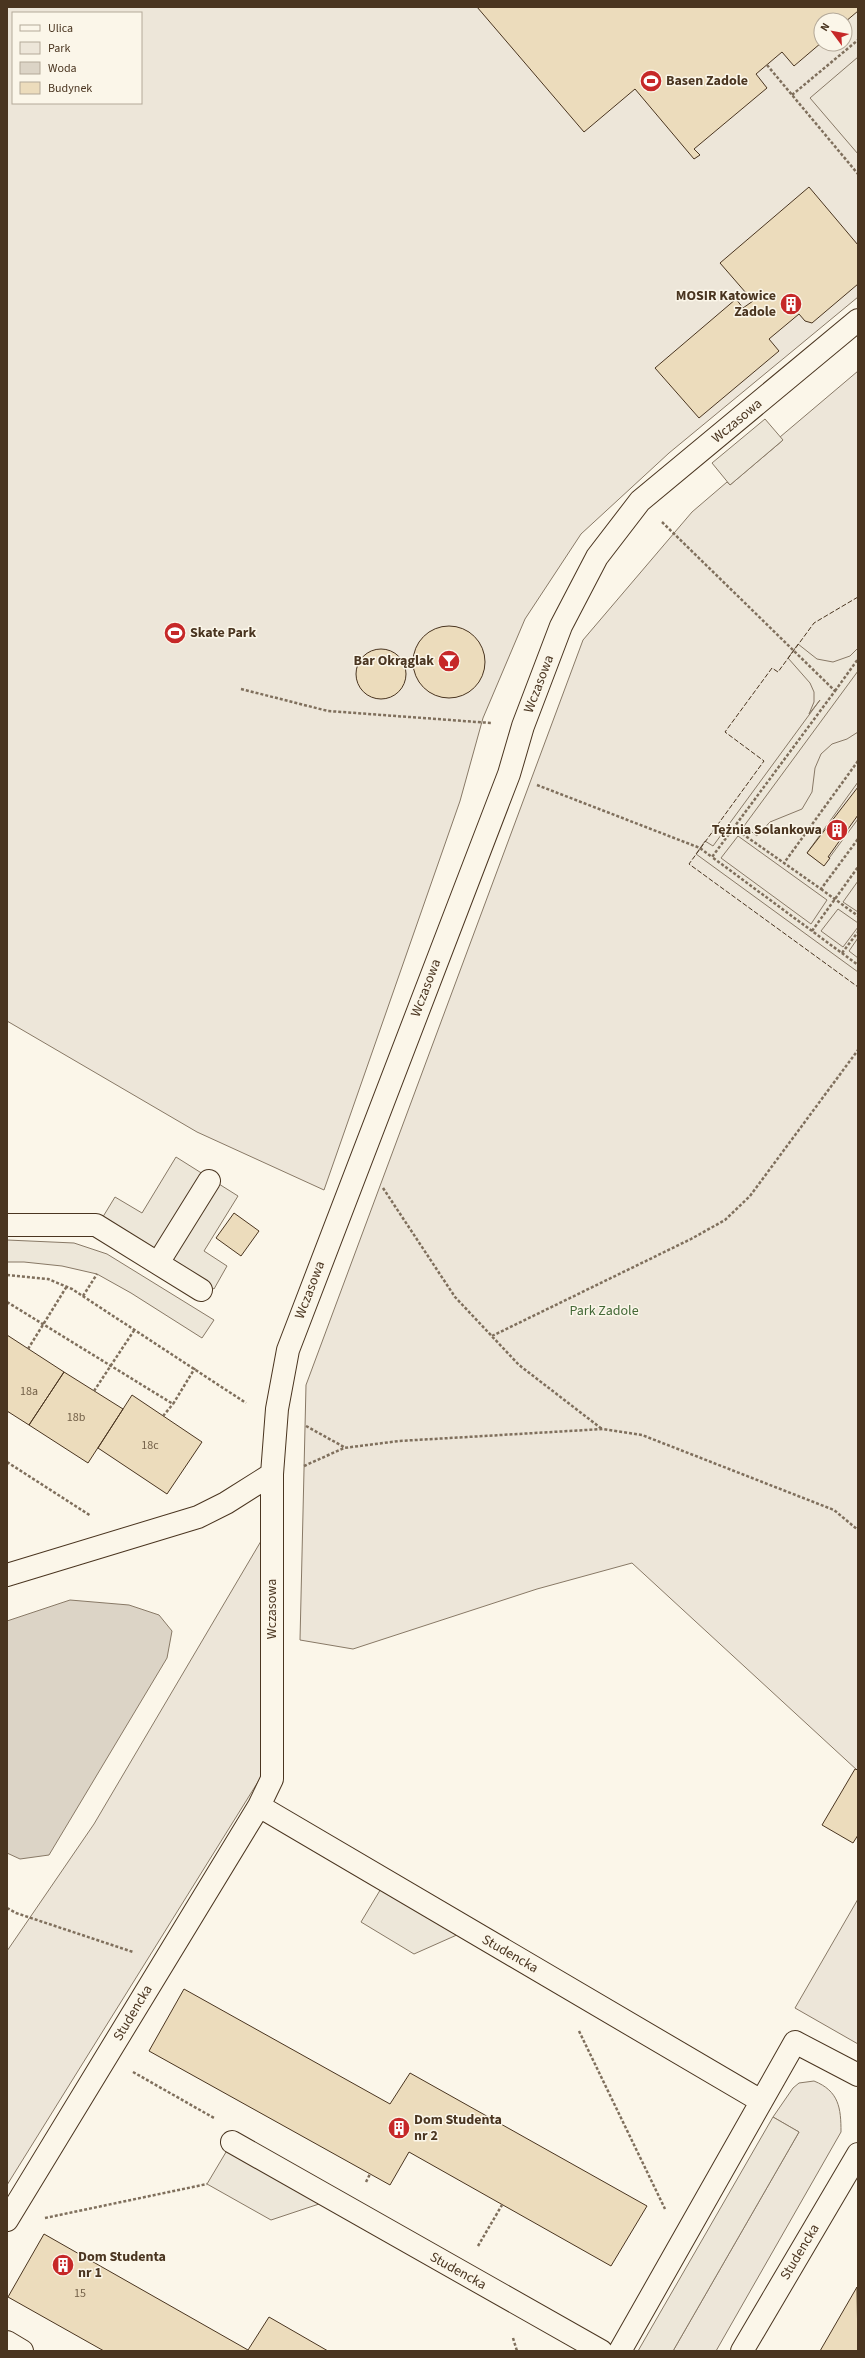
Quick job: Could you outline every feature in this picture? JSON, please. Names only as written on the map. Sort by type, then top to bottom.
[{"type":"street","name":"Wczasowa","points":[[272,1779],[272,1474],[276,1416],[288,1350],[361,1156],[509,774],[523,726],[561,626],[597,557],[640,501],[858,320]]},
{"type":"street","points":[[158,1263],[208,1181]]},
{"type":"street","points":[[7,1225],[96,1225],[202,1290]]},
{"type":"street","points":[[7,1575],[125,1538],[198,1518],[226,1503],[272,1474]]},
{"type":"street","name":"Studencka","points":[[7,2220],[258,1806],[272,1779]]},
{"type":"street","name":"Studencka","points":[[258,1806],[761,2101]]},
{"type":"street","points":[[620,2351],[761,2101],[796,2042],[858,2075]]},
{"type":"street","name":"Studencka","points":[[232,2142],[601,2351]]},
{"type":"street","name":"Studencka","points":[[742,2351],[858,2154]]},
{"type":"street","points":[[7,2342],[22,2351]]},
{"type":"path","points":[[792,95],[858,40]]},
{"type":"path","points":[[767,64],[858,174]]},
{"type":"path","points":[[640,501],[834,691]]},
{"type":"path","points":[[712,857],[858,659]]},
{"type":"path","points":[[241,689],[328,711],[523,726]]},
{"type":"path","points":[[784,863],[858,761]]},
{"type":"path","points":[[509,774],[700,848],[858,965]]},
{"type":"path","points":[[734,828],[858,916]]},
{"type":"path","points":[[821,889],[858,839]]},
{"type":"path","points":[[812,931],[857,872],[858,867]]},
{"type":"path","points":[[842,953],[858,932]]},
{"type":"path","points":[[492,1336],[691,1239],[725,1220],[750,1196],[858,1050]]},
{"type":"path","points":[[361,1156],[455,1297],[519,1365],[602,1429]]},
{"type":"path","points":[[83,1296],[97,1274]]},
{"type":"path","points":[[7,1275],[48,1279],[67,1286],[195,1368],[276,1416],[344,1448]]},
{"type":"path","points":[[28,1349],[67,1286]]},
{"type":"path","points":[[7,1302],[173,1404]]},
{"type":"path","points":[[94,1391],[112,1367],[135,1329]]},
{"type":"path","points":[[163,1416],[173,1404],[195,1368]]},
{"type":"path","points":[[272,1474],[296,1469],[344,1448],[399,1441],[602,1429],[642,1435],[834,1510],[858,1530]]},
{"type":"path","points":[[7,1462],[125,1538]]},
{"type":"path","points":[[7,1908],[16,1913],[163,1963]]},
{"type":"path","points":[[579,2030],[667,2213]]},
{"type":"path","points":[[38,2219],[207,2184]]},
{"type":"path","points":[[476,2250],[502,2204]]},
{"type":"green space","points":[[7,7],[858,7],[858,297],[669,453],[581,534],[525,619],[483,718],[460,801],[324,1190],[197,1132],[7,1021]]},
{"type":"green space","name":"Park Zadole","points":[[858,371],[858,1771],[632,1563],[537,1589],[353,1649],[300,1640],[306,1385],[583,640],[692,512],[727,482],[730,485],[782,441],[780,437]]},
{"type":"green space","points":[[264,1536],[261,1777],[7,2185],[7,1951],[94,1824]]},
{"type":"green space","points":[[858,1899],[858,2044],[795,2008]]},
{"type":"green space","points":[[814,2081],[822,2085],[834,2095],[839,2108],[841,2132],[716,2351],[673,2351],[799,2132],[773,2117],[793,2088],[799,2083]]},
{"type":"shaded area","points":[[858,57],[858,154],[810,98]]},
{"type":"shaded area","points":[[765,419],[783,440],[730,485],[712,463]]},
{"type":"shaded area","points":[[798,644],[817,659],[833,662],[850,656],[858,648],[858,671],[744,826],[757,836],[770,822],[802,809],[812,792],[815,768],[821,754],[832,744],[847,739],[858,732],[858,782],[807,853],[824,865],[858,819],[858,881],[843,902],[858,912],[858,923],[838,909],[821,931],[843,947],[858,927],[858,938],[849,951],[858,958],[858,972],[696,854],[705,841],[713,846],[820,700],[809,714],[814,702],[814,692],[810,683],[788,658]],"holes":[[[738,836],[827,900],[811,924],[721,858]]]},
{"type":"shaded area","points":[[176,1157],[238,1196],[204,1251],[227,1266],[214,1289],[101,1220],[115,1197],[142,1213]]},
{"type":"shaded area","points":[[7,1240],[74,1243],[107,1254],[214,1320],[202,1338],[131,1293],[97,1274],[62,1266],[24,1262],[7,1262]]},
{"type":"shaded area","points":[[385,1882],[468,1930],[414,1954],[361,1922]]},
{"type":"shaded area","points":[[773,2117],[799,2132],[673,2351],[638,2351]]},
{"type":"shaded area","points":[[232,2142],[331,2200],[271,2220],[207,2184]]},
{"type":"water","points":[[70,1600],[129,1605],[159,1615],[172,1631],[167,1658],[49,1855],[20,1859],[7,1853],[7,1621]]},
{"type":"building","name":"Basen Zadole","points":[[477,7],[858,7],[858,11],[853,15],[853,12],[813,12],[813,50],[794,66],[782,52],[756,74],[767,88],[694,149],[700,155],[694,159],[635,89],[584,132]]},
{"type":"building","name":"MOSIR Katowice Zadole","points":[[809,187],[858,245],[858,284],[812,323],[805,321],[799,314],[769,339],[779,351],[699,418],[655,368],[736,299],[743,308],[753,301],[720,263]]},
{"type":"building","name":"Bar Okrąglak","points":[[449,626],[469,632],[479,642],[485,662],[479,682],[469,692],[449,698],[429,692],[419,682],[413,662],[419,642],[429,632]]},
{"type":"building","points":[[381,649],[391,651],[399,656],[404,664],[406,674],[404,684],[399,692],[391,697],[381,699],[371,697],[363,692],[358,684],[356,674],[358,664],[363,656],[371,651]]},
{"type":"building","name":"Tężnia Solankowa","points":[[858,787],[858,815],[828,857],[830,858],[824,866],[807,853]]},
{"type":"building","points":[[234,1213],[259,1231],[241,1256],[216,1238]]},
{"type":"building","points":[[7,1335],[64,1372],[29,1425],[7,1411]]},
{"type":"building","points":[[64,1372],[123,1409],[88,1463],[29,1425]]},
{"type":"building","points":[[132,1395],[202,1442],[167,1494],[98,1448]]},
{"type":"building","points":[[855,1769],[858,1770],[858,1835],[853,1843],[822,1825]]},
{"type":"building","name":"Dom Studenta nr 2","points":[[184,1989],[390,2104],[410,2073],[647,2206],[611,2266],[409,2152],[390,2185],[149,2051]]},
{"type":"building","name":"Dom Studenta nr 1","points":[[44,2234],[248,2350],[269,2317],[328,2351],[104,2351],[8,2297]]},
{"type":"building","points":[[857,2287],[858,2351],[820,2351]]},
{"type":"fence","points":[[858,597],[814,623],[778,672],[772,668],[725,732],[764,761],[689,864],[858,987]]},
{"type":"place","name":"Basen Zadole","points":[[651,81]]},
{"type":"place","name":"MOSIR Katowice Zadole","points":[[791,304]]},
{"type":"place","name":"Skate Park","points":[[175,633]]},
{"type":"place","name":"Bar Okrąglak","points":[[449,661]]},
{"type":"place","name":"Tężnia Solankowa","points":[[837,830]]},
{"type":"place","name":"Dom Studenta nr 2","points":[[399,2128]]},
{"type":"place","name":"Dom Studenta nr 1","points":[[63,2265]]}]
